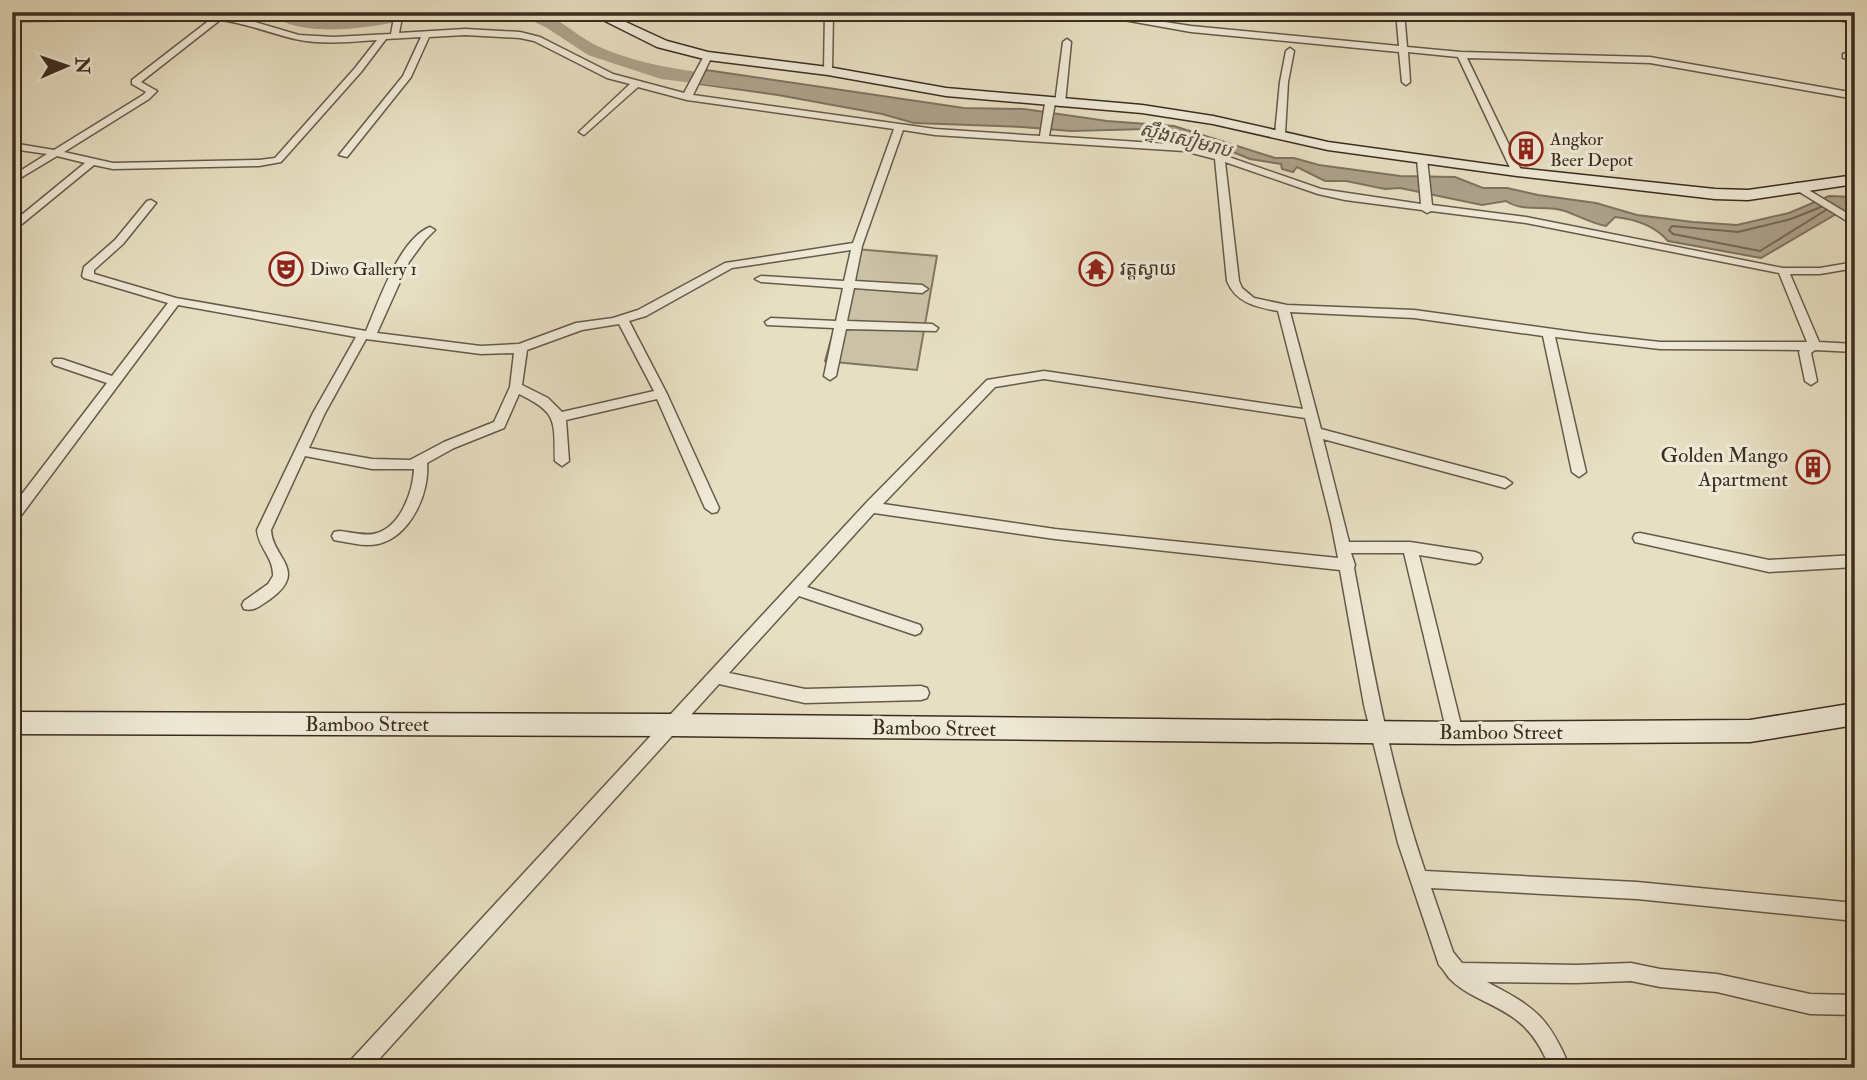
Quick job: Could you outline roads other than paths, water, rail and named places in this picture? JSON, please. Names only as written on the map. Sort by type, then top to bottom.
[{"type":"street","points":[[394,38],[399,12]]},
{"type":"street","points":[[593,12],[662,44],[706,60],[828,71],[946,92],[1053,105],[1143,109],[1422,164],[1715,194],[1748,195],[1855,179]]},
{"type":"street","points":[[828,71],[829,12]]},
{"type":"street","points":[[1083,12],[1191,29],[1461,55],[1650,60],[1855,96]]},
{"type":"street","points":[[1400,12],[1406,82]]},
{"type":"street","points":[[1630,12],[1727,15],[1762,12]]},
{"type":"street","points":[[1797,12],[1855,21]]},
{"type":"street","points":[[12,180],[146,97],[152,91],[135,82],[219,17]]},
{"type":"street","points":[[12,19],[219,17],[242,20],[298,37],[333,40],[474,32],[520,35],[537,39],[587,67],[635,85],[688,95],[899,128],[973,135],[1045,136],[1184,148],[1220,157],[1318,191],[1376,203],[1427,206],[1526,220],[1783,271],[1820,271],[1855,265]]},
{"type":"street","points":[[344,155],[407,76],[426,36]]},
{"type":"street","points":[[12,146],[127,166],[259,163],[278,160],[358,71],[382,39]]},
{"type":"street","points":[[1045,136],[1067,42]]},
{"type":"street","points":[[1280,134],[1284,82],[1290,51]]},
{"type":"street","points":[[1461,55],[1517,172]]},
{"type":"street","points":[[688,95],[706,60]]},
{"type":"street","points":[[584,132],[635,85]]},
{"type":"street","points":[[830,376],[857,246],[899,128]]},
{"type":"street","points":[[1220,157],[1234,286],[1240,294],[1254,302],[1283,307],[1413,314],[1608,342],[1696,347],[1814,344],[1855,348]]},
{"type":"street","points":[[18,222],[93,161]]},
{"type":"street","points":[[1422,164],[1427,206]]},
{"type":"street","points":[[1797,187],[1855,223]]},
{"type":"street","points":[[151,203],[119,242],[88,269],[88,276],[176,300],[366,334],[481,350],[521,348],[580,326],[623,320],[663,303],[729,265],[743,261],[795,257],[857,246]]},
{"type":"street","points":[[249,605],[275,587],[280,579],[280,562],[264,537],[264,530],[318,413],[366,334],[415,244],[430,230]]},
{"type":"street","points":[[1783,271],[1814,344]]},
{"type":"street","points":[[761,279],[922,289]]},
{"type":"street","points":[[12,517],[176,300]]},
{"type":"street","points":[[1283,307],[1344,547],[1363,661],[1379,733],[1419,878],[1446,958],[1456,972],[1472,986],[1526,1015],[1549,1042],[1560,1068]]},
{"type":"street","points":[[623,320],[661,394],[712,508]]},
{"type":"street","points":[[771,322],[932,328]]},
{"type":"street","points":[[1549,335],[1579,472]]},
{"type":"street","points":[[1811,381],[1805,352],[1814,344]]},
{"type":"street","points":[[302,451],[372,464],[421,463],[449,445],[503,421],[516,387],[521,348]]},
{"type":"street","points":[[58,362],[115,381]]},
{"type":"street","points":[[357,1068],[871,507],[991,383],[1044,375],[1310,414]]},
{"type":"street","points":[[516,387],[551,403],[561,417],[562,461]]},
{"type":"street","points":[[561,417],[661,394]]},
{"type":"street","points":[[1315,432],[1504,483]]},
{"type":"street","points":[[339,536],[380,539],[394,530],[403,519],[421,484],[421,463]]},
{"type":"street","points":[[871,507],[1055,534],[1348,565]]},
{"type":"street","points":[[1640,538],[1769,566],[1855,561]]},
{"type":"street","points":[[1344,547],[1410,548],[1475,558]]},
{"type":"street","points":[[1410,548],[1455,733]]},
{"type":"street","points":[[796,589],[915,629]]},
{"type":"street","points":[[717,677],[805,696],[921,693]]},
{"type":"street","name":"Bamboo Street","points":[[12,723],[672,725],[1455,733],[1750,731],[1855,713]]},
{"type":"street","points":[[1419,878],[1596,886],[1741,897],[1855,912]]},
{"type":"street","points":[[1456,972],[1631,972],[1660,978],[1717,983],[1811,1004],[1855,1005]]},
{"type":"water","name":"ស្ទឹងសៀមរាប","points":[[706,70],[964,108],[1024,109],[1107,121],[1174,126],[1275,158],[1294,158],[1319,165],[1400,176],[1455,177],[1483,188],[1507,188],[1596,203],[1637,215],[1737,225],[1789,213],[1829,196],[1855,197],[1855,214],[1838,213],[1761,258],[1668,241],[1651,227],[1622,218],[1615,217],[1606,226],[1558,209],[1520,207],[1506,201],[1482,205],[1400,188],[1385,189],[1346,181],[1325,181],[1297,167],[1293,172],[1282,169],[1281,164],[1250,159],[1220,147],[1147,129],[1071,131],[914,123],[882,114],[778,95],[699,84]]},
{"type":"waterway","name":"ស្ទឹងសៀមរាប","points":[[279,12],[298,19],[332,25],[417,12]]},
{"type":"waterway","name":"ស្ទឹងសៀមរាប","points":[[523,12],[553,24],[594,51],[661,73],[733,82]]},
{"type":"place","name":"Angkor Beer Depot","points":[[1526,149]]},
{"type":"place","name":"Diwo Gallery 1","points":[[286,269]]},
{"type":"place","name":"វត្តស្វាយ","points":[[1096,269]]},
{"type":"place","name":"Golden Mango Apartment","points":[[1813,467]]}]
